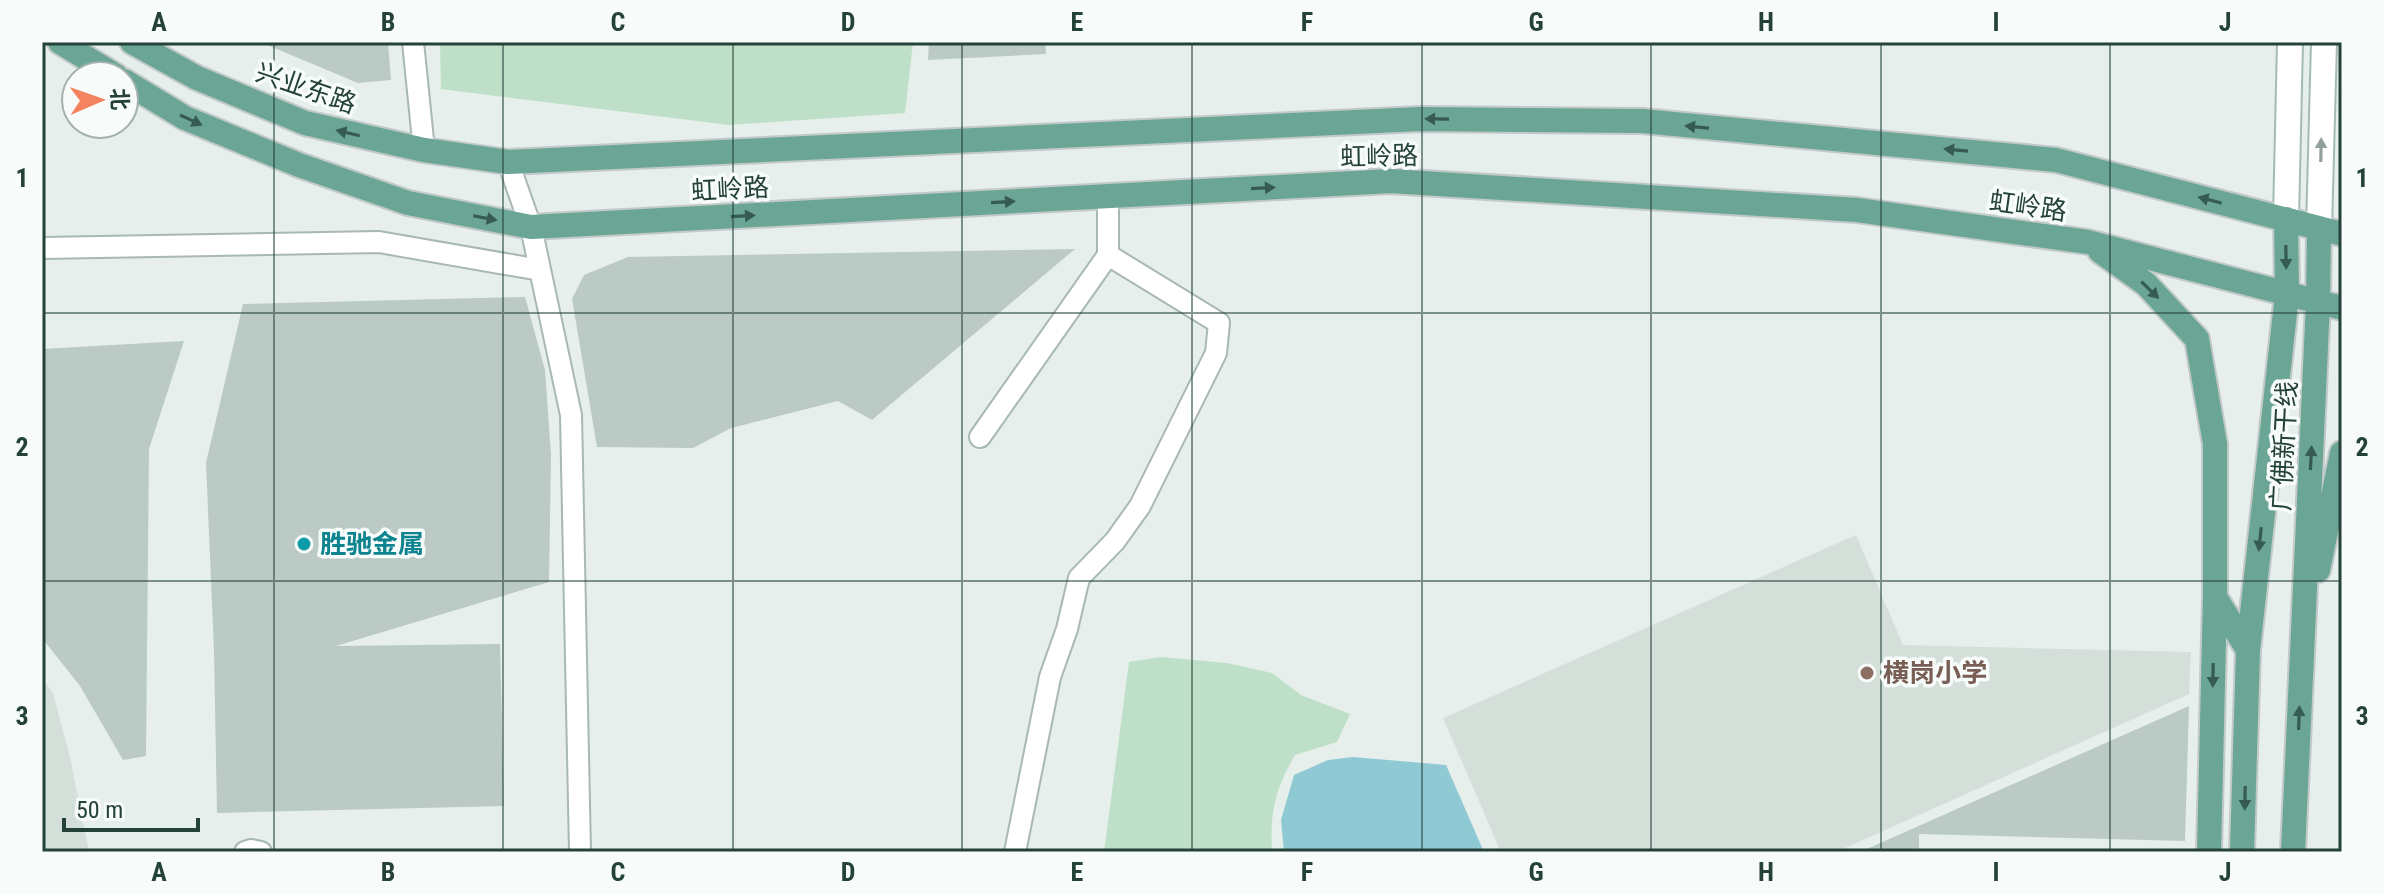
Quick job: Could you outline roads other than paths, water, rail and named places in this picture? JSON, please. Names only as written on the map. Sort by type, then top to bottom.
[{"type":"main road","points":[[60,42],[90,60]]},
{"type":"main road","name":"兴业东路","points":[[132,42],[197,78],[305,123],[424,150]]},
{"type":"main road","name":"虹岭路","points":[[140,91],[185,118],[299,165],[408,203],[531,227],[1391,181],[1857,210],[2088,242],[2330,305]]},
{"type":"main road","name":"虹岭路","points":[[424,150],[508,162],[1420,119],[1642,121],[2056,160],[2331,231]]},
{"type":"main road","points":[[2242,852],[2248,650],[2287,294],[2286,219]]},
{"type":"main road","name":"广佛新干线","points":[[2293,852],[2302,651],[2330,305],[2331,231]]},
{"type":"main road","points":[[2088,242],[2146,284],[2197,339],[2215,444],[2209,852]]},
{"type":"main road","points":[[2302,651],[2342,464]]},
{"type":"main road","points":[[2215,597],[2248,650]]},
{"type":"street","points":[[413,42],[424,150]]},
{"type":"street","points":[[2286,219],[2290,42]]},
{"type":"street","name":"广佛新干线","points":[[2324,42],[2331,231]]},
{"type":"street","points":[[508,162],[531,227],[571,415],[580,852]]},
{"type":"street","points":[[980,437],[1108,255],[1108,196]]},
{"type":"street","points":[[42,248],[379,242],[540,270]]},
{"type":"street","points":[[1015,852],[1050,677],[1067,629],[1079,578],[1115,541],[1140,506],[1216,353],[1219,323],[1108,255]]},
{"type":"street","points":[[245,852],[261,852]]},
{"type":"water","points":[[1353,757],[1446,765],[1484,852],[1284,852],[1281,820],[1294,775],[1328,760]]},
{"type":"place","name":"胜驰金属","points":[[304,544]]},
{"type":"place","name":"横岗小学","points":[[1867,673]]}]
